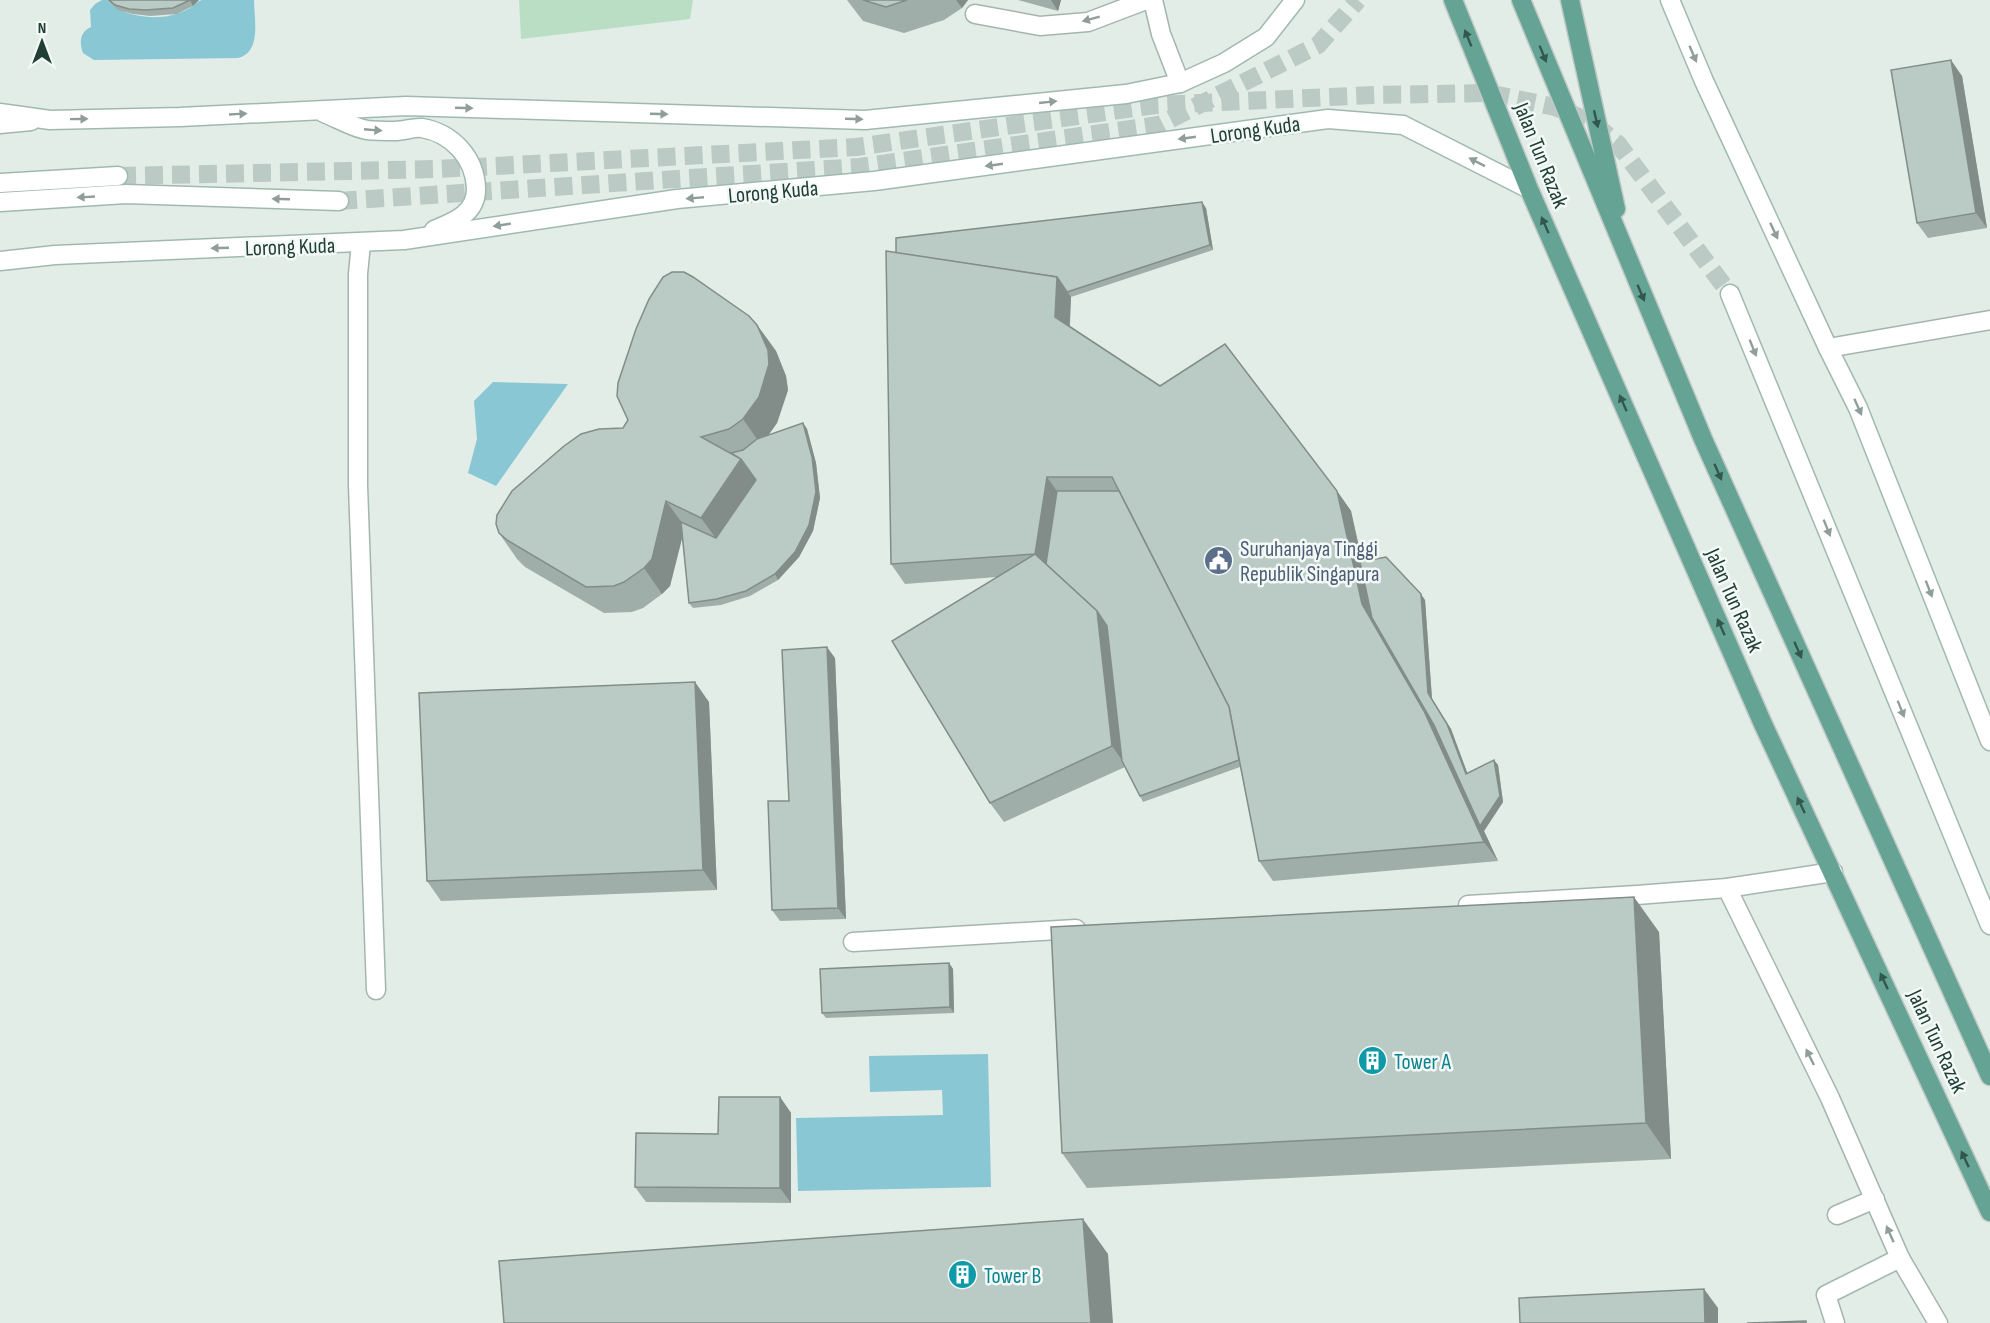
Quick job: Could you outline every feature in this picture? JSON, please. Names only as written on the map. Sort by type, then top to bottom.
[{"type":"main road","name":"Jalan Tun Razak","points":[[1453,0],[1529,189],[1759,714],[1990,1212]]},
{"type":"main road","name":"Jalan Tun Razak","points":[[1521,0],[1707,449],[1990,1076]]},
{"type":"main road","points":[[1570,0],[1628,260]]},
{"type":"street","points":[[975,14],[1040,26],[1088,22],[1146,0]]},
{"type":"street","points":[[1153,0],[1161,34],[1180,83]]},
{"type":"street","points":[[0,124],[406,106],[865,120],[1126,94],[1180,83],[1224,63],[1266,37],[1294,0]]},
{"type":"street","points":[[1670,0],[1704,81],[1858,408],[1990,741]]},
{"type":"street","points":[[318,110],[364,130],[395,131],[421,128],[446,136],[465,153],[476,176],[476,196],[470,211],[449,224],[404,240]]},
{"type":"street","points":[[0,113],[50,120]]},
{"type":"street","name":"Lorong Kuda","points":[[0,261],[55,255],[404,240],[677,199],[874,181],[1328,119],[1403,125],[1529,189]]},
{"type":"street","points":[[0,183],[118,176]]},
{"type":"street","points":[[0,202],[126,194],[339,201]]},
{"type":"street","points":[[361,243],[358,274],[358,485],[376,990]]},
{"type":"street","points":[[0,254],[55,255]]},
{"type":"street","points":[[1731,294],[1990,925]]},
{"type":"street","points":[[1828,348],[1990,320]]},
{"type":"street","points":[[1447,907],[1637,896],[1727,888],[1833,872]]},
{"type":"street","points":[[1727,888],[1830,1098],[1900,1258],[1938,1323]]},
{"type":"street","points":[[853,942],[1090,928]]},
{"type":"street","points":[[1837,1215],[1875,1199]]},
{"type":"street","points":[[1835,1323],[1826,1295],[1900,1258]]},
{"type":"green space","points":[[519,0],[693,0],[690,19],[521,39]]},
{"type":"water","points":[[102,0],[107,0],[123,11],[134,15],[156,17],[177,14],[202,0],[254,0],[254,42],[246,55],[238,58],[94,60],[83,53],[81,41],[85,32],[91,27],[90,10]]},
{"type":"water","points":[[493,382],[568,384],[496,486],[468,473],[477,439],[474,401]]},
{"type":"water","points":[[988,1054],[991,1187],[798,1191],[796,1118],[943,1115],[942,1090],[870,1092],[869,1056]]},
{"type":"building","points":[[109,0],[190,0],[173,8],[146,10],[129,9],[115,5]]},
{"type":"building","points":[[863,0],[907,0],[886,7]]},
{"type":"building","points":[[1951,60],[1976,213],[1917,223],[1891,70]]},
{"type":"building","points":[[1202,202],[1210,245],[1067,292],[1057,277],[896,253],[896,238]]},
{"type":"building","points":[[886,251],[1057,277],[1055,317],[1160,386],[1225,344],[1337,491],[1362,604],[1424,711],[1484,842],[1259,861],[1229,707],[1112,477],[1047,477],[1035,554],[891,564]]},
{"type":"building","points":[[672,272],[684,272],[693,277],[749,316],[757,325],[768,350],[769,364],[759,397],[743,419],[729,429],[701,437],[741,459],[701,518],[666,501],[652,559],[644,568],[614,586],[586,587],[507,540],[499,533],[496,524],[497,515],[512,491],[581,434],[599,429],[623,428],[628,420],[617,396],[618,383],[636,329],[649,299],[663,277]]},
{"type":"building","points":[[803,423],[812,457],[816,492],[809,525],[795,552],[775,574],[746,591],[717,599],[689,603],[681,522],[716,538],[756,480],[741,459],[731,453],[743,450],[757,439]]},
{"type":"building","points":[[1057,491],[1119,491],[1229,707],[1239,760],[1140,796],[1122,761],[1107,626],[1097,611],[1046,564]]},
{"type":"building","points":[[1035,554],[1097,611],[1112,746],[990,803],[892,641]]},
{"type":"building","points":[[1386,557],[1421,594],[1428,693],[1447,724],[1466,774],[1494,760],[1500,796],[1480,826],[1434,725],[1372,618],[1360,562]]},
{"type":"building","points":[[827,647],[838,908],[772,910],[768,801],[789,801],[782,650]]},
{"type":"building","points":[[695,682],[703,870],[427,881],[419,693]]},
{"type":"building","name":"Tower A","points":[[1634,897],[1646,1123],[1062,1153],[1051,927]]},
{"type":"building","points":[[949,963],[950,1007],[822,1013],[820,969]]},
{"type":"building","points":[[719,1097],[780,1097],[780,1188],[635,1187],[636,1133],[718,1134]]},
{"type":"building","points":[[1083,1219],[1091,1323],[504,1323],[499,1261]]},
{"type":"building","points":[[1704,1289],[1705,1323],[1520,1323],[1519,1298]]},
{"type":"building","points":[[1806,1321],[1806,1323],[1747,1323]]},
{"type":"tunnel","points":[[339,201],[859,167],[1159,125],[1318,45],[1358,0]]},
{"type":"tunnel","points":[[118,176],[438,169],[856,147],[1156,105],[1375,95],[1488,93],[1555,107],[1593,123],[1618,144],[1730,294]]},
{"type":"place","name":"Suruhanjaya Tinggi Republik Singapura","points":[[1219,561]]},
{"type":"place","name":"Tower A","points":[[1373,1061]]},
{"type":"place","name":"Tower B","points":[[963,1275]]}]
